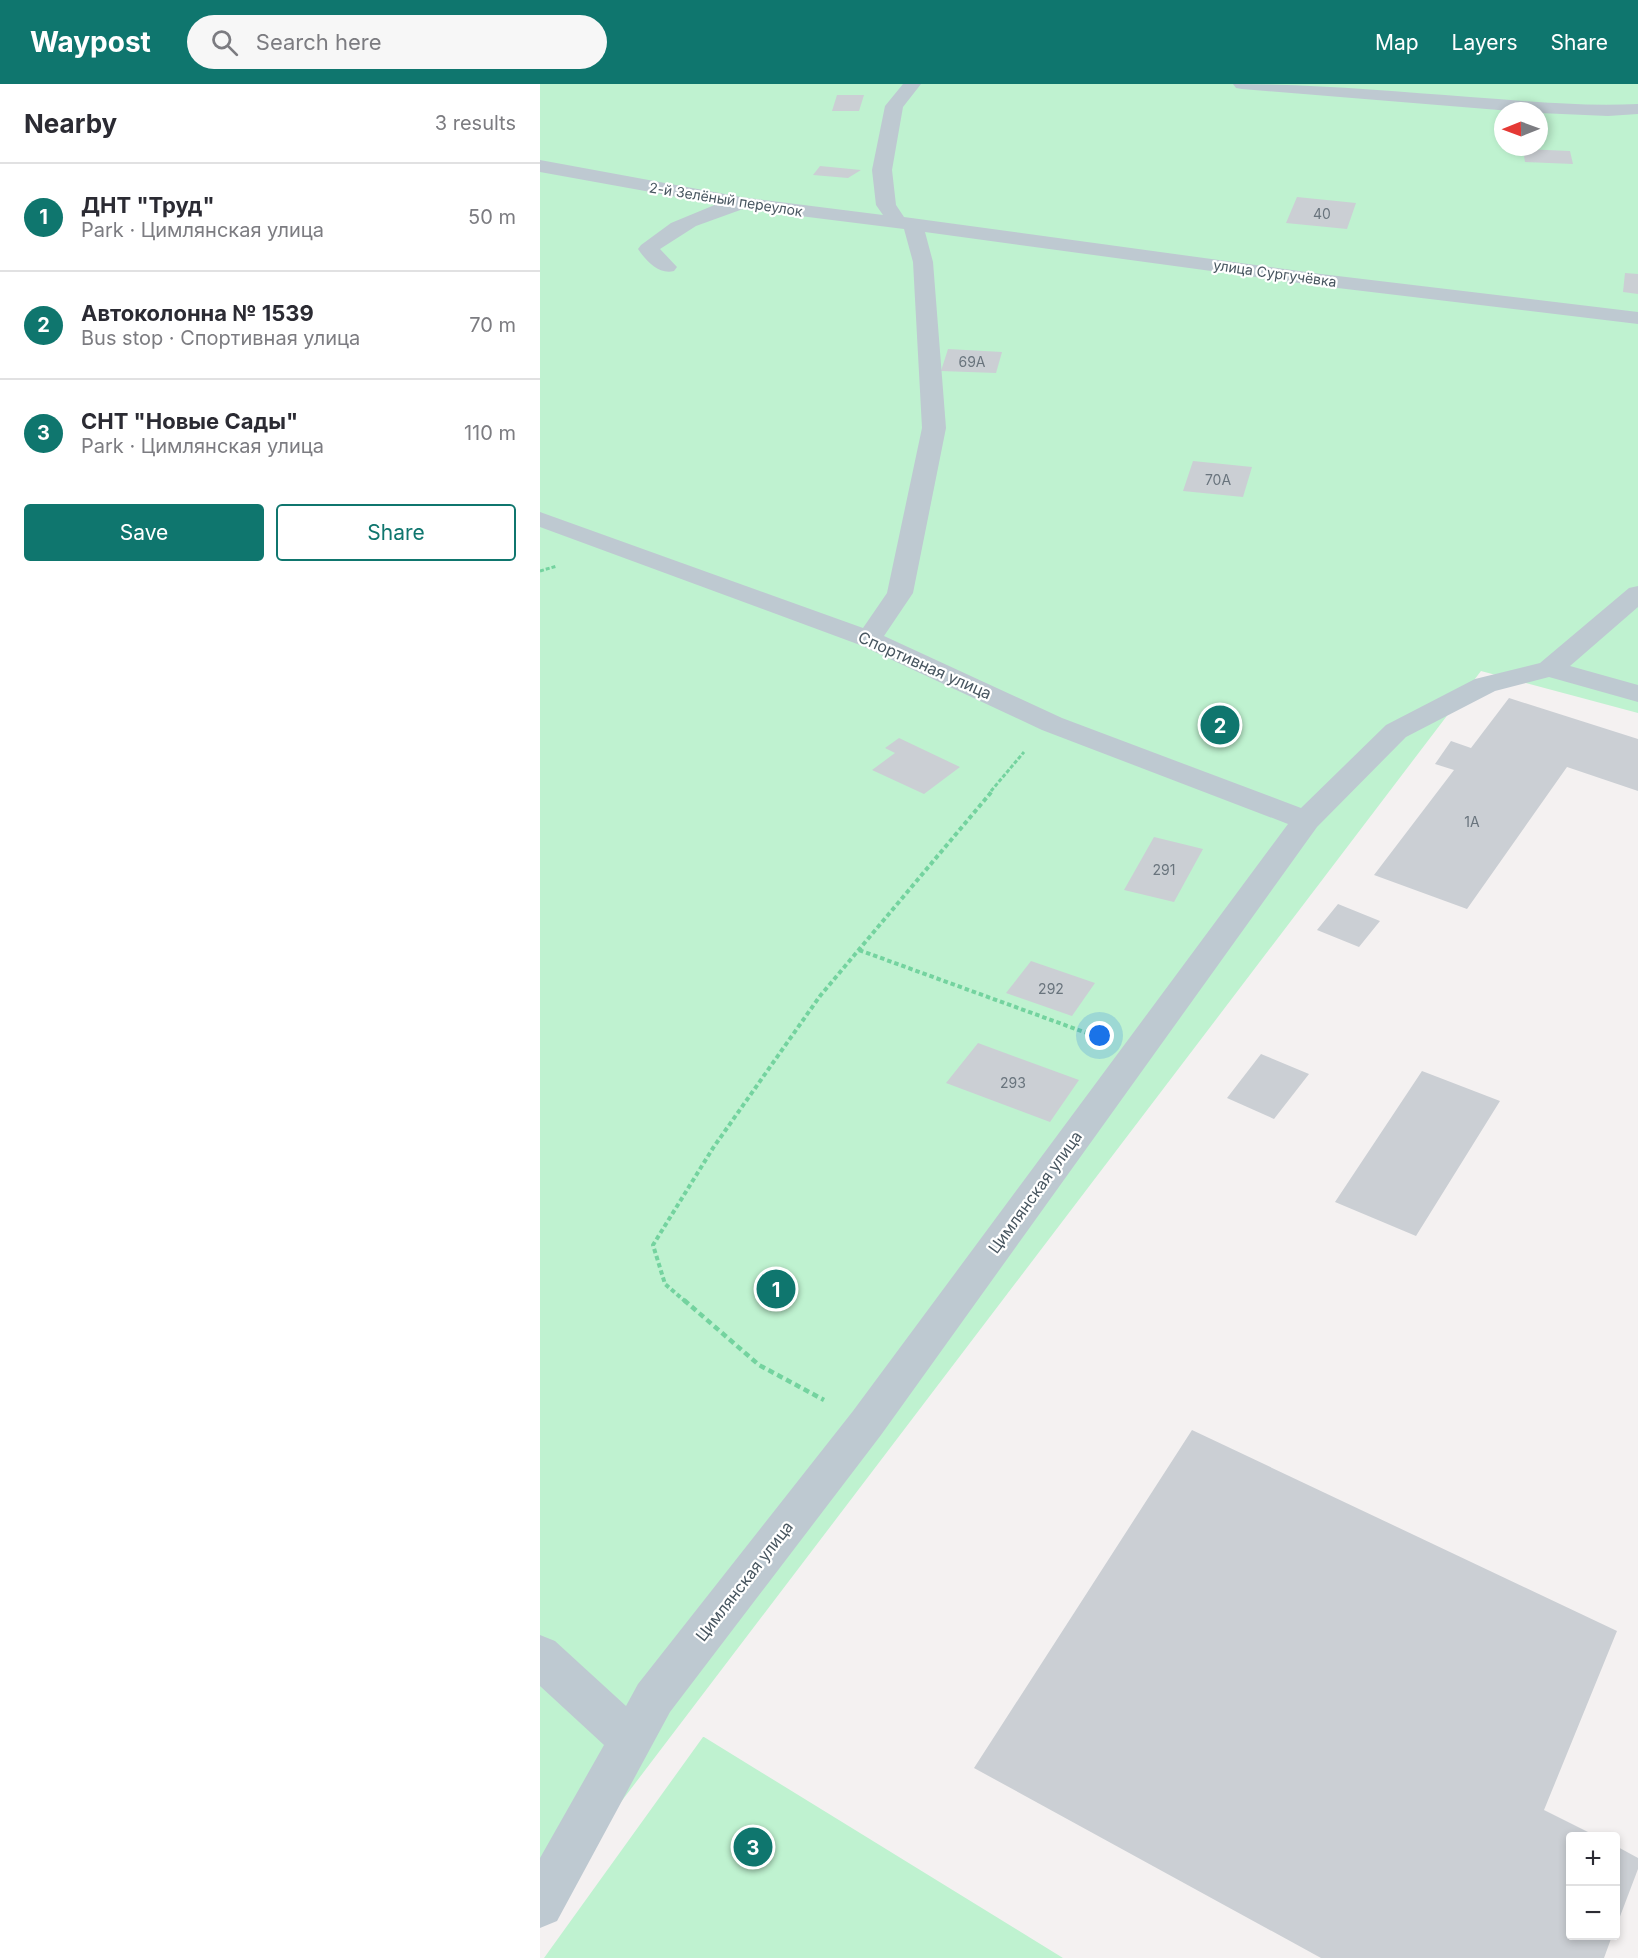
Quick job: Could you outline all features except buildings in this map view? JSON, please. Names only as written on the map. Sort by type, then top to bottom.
[{"type":"street","points":[[869,639],[900,593],[934,428],[923,262],[906,224],[886,206],[882,170],[894,106],[912,84]]},
{"type":"street","points":[[1242,84],[1529,107],[1608,111],[1638,109]]},
{"type":"street","name":"2-й Зелёный переулок","points":[[540,166],[741,204],[906,224]]},
{"type":"street","points":[[667,267],[648,249],[667,232],[704,214],[741,204]]},
{"type":"street","name":"улица Сургучёвка","points":[[906,224],[1321,280],[1638,318]]},
{"type":"street","name":"Спортивная улица","points":[[540,519],[869,639],[1052,724],[1306,820]]},
{"type":"street","name":"Цимлянская улица","points":[[540,1904],[654,1698],[867,1423],[1306,820],[1396,731],[1485,685],[1550,669],[1638,594]]},
{"type":"street","points":[[1550,669],[1638,694]]},
{"type":"street","points":[[540,1655],[631,1740]]},
{"type":"path","points":[[540,571],[561,565]]},
{"type":"path","points":[[867,1423],[759,1365],[665,1284],[653,1245],[713,1148],[820,996],[1016,760],[1052,724]]},
{"type":"path","points":[[859,950],[1138,1051]]},
{"type":"green space","points":[[540,84],[1638,84],[1638,713],[1481,671],[573,1865],[540,1904]]},
{"type":"green space","points":[[704,1737],[1063,1958],[544,1958]]},
{"type":"place","name":"Автоколонна № 1539","points":[[1220,725]]},
{"type":"place","name":"ДНТ \"Труд\"","points":[[776,1289]]},
{"type":"place","name":"СНТ \"Новые Сады\"","points":[[753,1847]]}]
